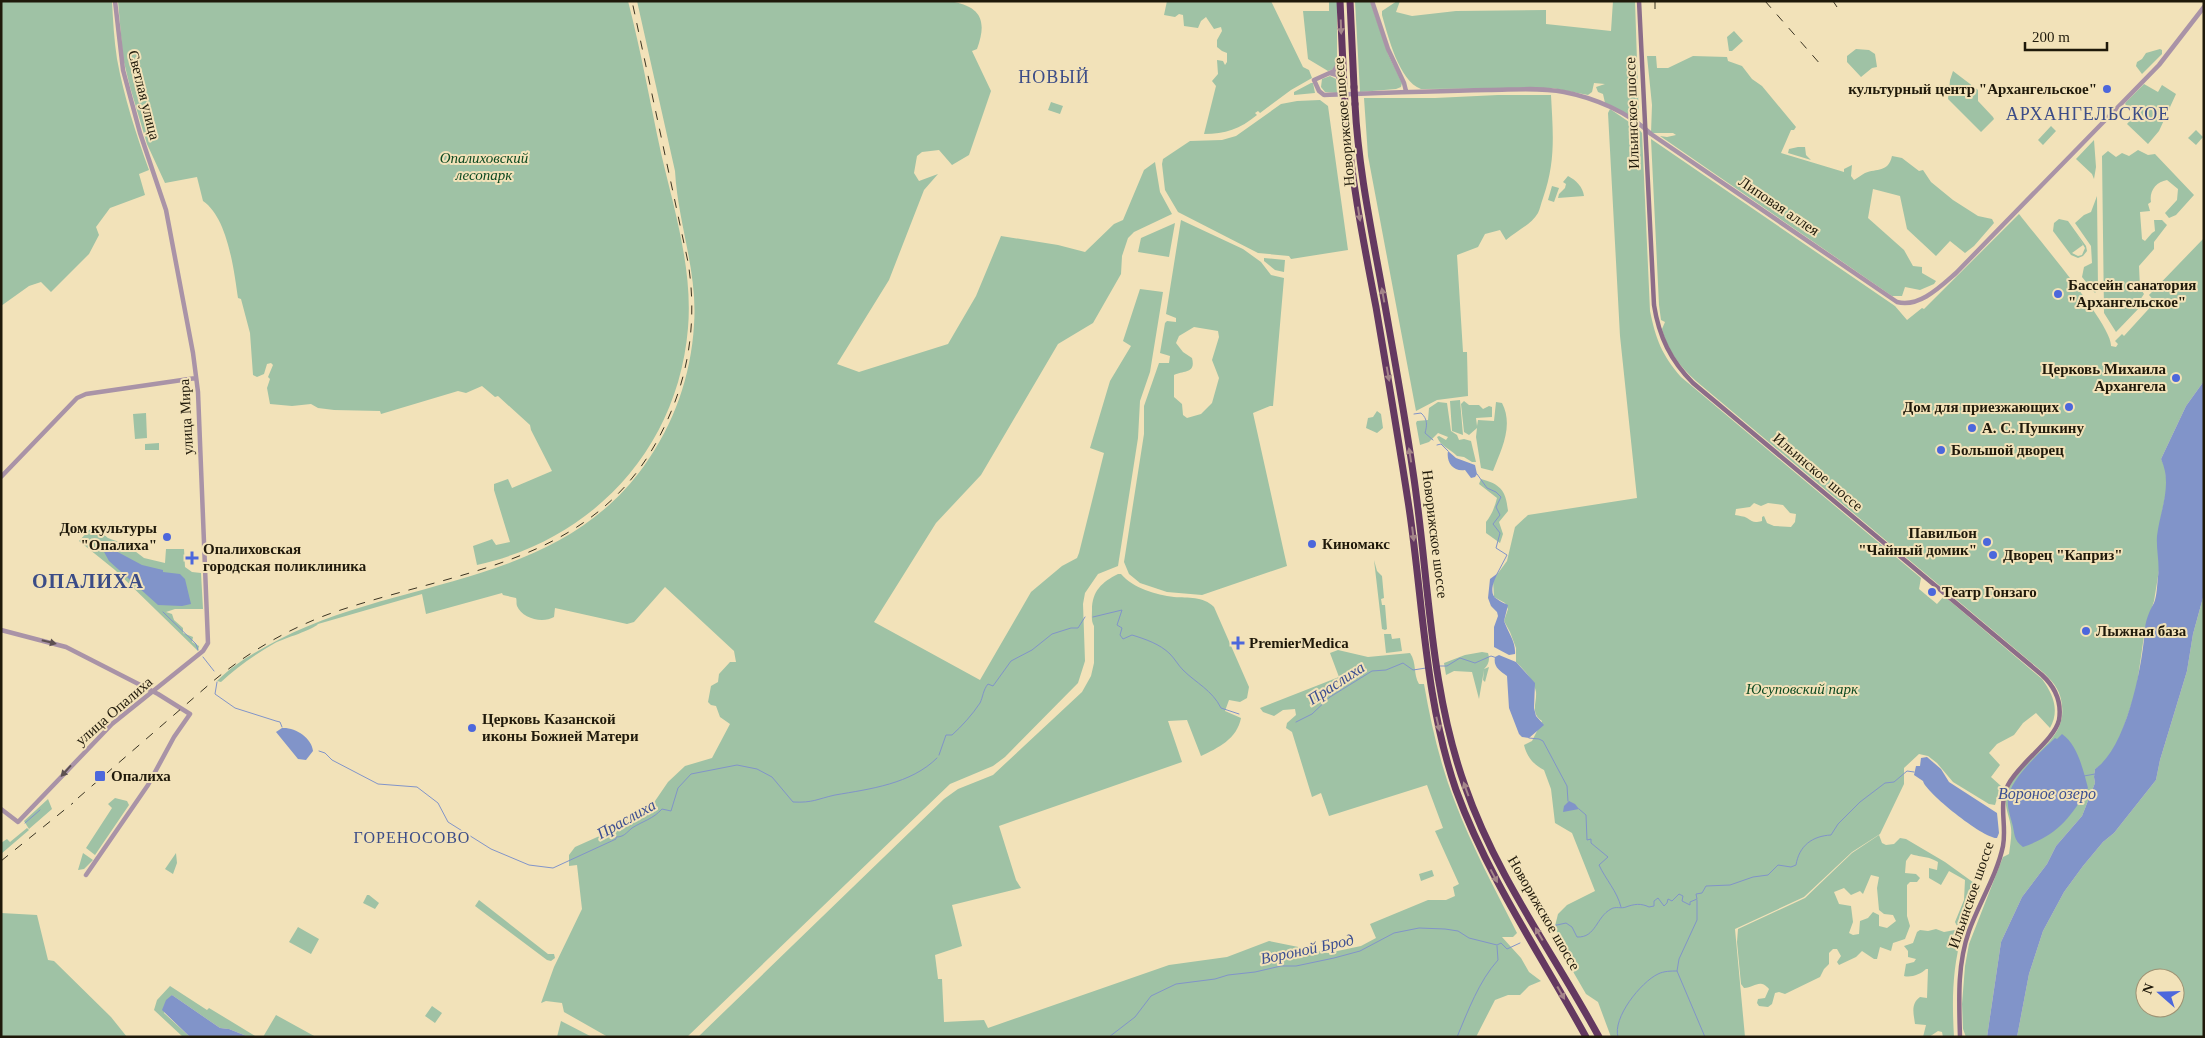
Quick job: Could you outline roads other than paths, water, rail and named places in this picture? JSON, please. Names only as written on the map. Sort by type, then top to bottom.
[{"type":"highway","name":"Новорижское шоссе","points":[[1340,1],[1344,104],[1348,150],[1393,402],[1411,516],[1429,676],[1446,757],[1474,833],[1502,890],[1586,1037]]},
{"type":"highway","name":"Новорижское шоссе","points":[[1352,1],[1351,24],[1354,87],[1362,183],[1403,404],[1420,520],[1438,675],[1448,734],[1465,788],[1480,825],[1519,900],[1599,1037]]},
{"type":"main road","name":"Ильинское шоссе","points":[[1639,1],[1654,305],[1660,334],[1676,365],[1708,396],[2042,675],[2055,691],[2059,706],[2056,726],[2007,786],[2002,805],[2004,834],[2001,853],[1967,939],[1961,972],[1960,1037]]},
{"type":"street","name":"Светлая улица","points":[[115,1],[123,70],[142,139],[161,192]]},
{"type":"street","points":[[1372,1],[1388,49],[1406,91]]},
{"type":"street","name":"Липовая аллея","points":[[1329,73],[1314,80],[1319,91],[1324,95],[1406,91],[1559,91],[1588,98],[1608,106],[1645,129],[1899,303],[1908,303],[1924,298],[1956,273],[2159,65],[2204,7]]},
{"type":"street","points":[[1329,73],[1337,68],[1342,54]]},
{"type":"street","points":[[1329,73],[1339,77],[1344,87]]},
{"type":"street","name":"улица Мира","points":[[161,192],[196,378],[208,643]]},
{"type":"street","points":[[1,477],[77,398],[86,394],[196,378]]},
{"type":"street","points":[[1,630],[66,647],[154,692],[190,714],[174,737],[148,785],[86,875]]},
{"type":"street","name":"улица Опалиха","points":[[1,809],[18,822],[97,738],[203,651],[208,643]]},
{"type":"water","points":[[2204,381],[2204,594],[2193,634],[2187,671],[2160,760],[2156,780],[2114,833],[2103,842],[2083,866],[2064,892],[2043,931],[2029,974],[2017,1037],[1987,1037],[2001,942],[2022,897],[2047,864],[2056,846],[2082,816],[2095,783],[2095,769],[2106,758],[2116,743],[2131,704],[2141,662],[2148,615],[2155,600],[2157,590],[2159,567],[2157,536],[2166,488],[2166,478],[2161,459],[2186,406]]},
{"type":"water","points":[[1448,451],[1456,458],[1475,465],[1477,474],[1475,477],[1471,478],[1465,470],[1454,468],[1449,462]]},
{"type":"water","points":[[105,548],[114,550],[142,565],[163,570],[163,572],[180,574],[185,579],[191,604],[182,606],[158,605],[109,561],[103,550]]},
{"type":"water","points":[[1498,573],[1492,590],[1494,597],[1508,605],[1504,621],[1513,641],[1515,654],[1509,655],[1494,647],[1494,627],[1498,616],[1488,598],[1490,579]]},
{"type":"water","points":[[1499,655],[1516,662],[1535,683],[1534,708],[1536,716],[1544,725],[1529,738],[1522,737],[1519,734],[1509,708],[1507,676],[1495,663],[1495,657]]},
{"type":"water","points":[[282,728],[297,731],[310,742],[313,751],[306,760],[298,759],[276,732]]},
{"type":"water","name":"Вороное озеро","points":[[2062,734],[2076,751],[2088,788],[2062,825],[2045,837],[2023,847],[2017,842],[2015,836],[2008,805],[2010,792],[2014,783],[2027,766],[2055,738],[2057,739]]},
{"type":"water","points":[[1927,757],[1941,769],[1949,782],[1997,813],[1999,833],[1997,838],[1980,831],[1956,814],[1926,787],[1923,781],[1914,775],[1916,766],[1920,766],[1921,758]]},
{"type":"water","points":[[1569,801],[1579,809],[1563,812],[1564,806]]},
{"type":"water","points":[[172,995],[220,1028],[229,1029],[249,1037],[190,1037],[162,1010],[166,1000]]},
{"type":"waterway","points":[[1414,414],[1421,413],[1423,415],[1426,423],[1425,433],[1433,440]]},
{"type":"waterway","points":[[1437,445],[1441,444],[1448,451]]},
{"type":"waterway","points":[[1477,474],[1487,488],[1496,492],[1501,497],[1496,507],[1500,515],[1493,524],[1500,533],[1496,548],[1507,555],[1497,574]]},
{"type":"waterway","name":"Праслиха","points":[[1093,617],[1122,610],[1117,625],[1122,628],[1120,635],[1123,639],[1132,635],[1162,647],[1183,670],[1208,691],[1221,708],[1239,714]]},
{"type":"waterway","name":"Праслиха","points":[[163,612],[196,644],[198,650]]},
{"type":"waterway","name":"Праслиха","points":[[939,755],[946,735],[952,735],[967,720],[980,703],[988,684],[993,686],[1011,661],[1032,650],[1052,634],[1071,628],[1078,628],[1085,617]]},
{"type":"waterway","name":"Праслиха","points":[[1440,666],[1447,666],[1460,658],[1475,663],[1491,656],[1497,658]]},
{"type":"waterway","name":"Праслиха","points":[[203,657],[214,671]]},
{"type":"waterway","name":"Праслиха","points":[[1296,722],[1312,714],[1330,697],[1372,671],[1386,670],[1403,663],[1413,670],[1426,668]]},
{"type":"waterway","name":"Праслиха","points":[[217,682],[215,694],[235,708],[280,722],[282,727]]},
{"type":"waterway","name":"Праслиха","points":[[1529,738],[1543,741],[1567,786],[1568,801]]},
{"type":"waterway","name":"Праслиха","points":[[319,751],[325,753],[332,760],[378,784],[417,787],[438,803],[448,822],[491,849],[529,865],[553,868],[616,839],[616,837],[623,835],[662,809],[671,811],[678,788],[691,774],[737,765],[757,769],[772,777],[793,802],[805,802],[876,788],[903,780],[927,767],[937,758]]},
{"type":"waterway","name":"Вороной Брод","points":[[1548,927],[1566,923],[1572,927],[1577,937],[1583,936],[1592,931],[1602,917],[1613,908],[1624,908],[1638,904],[1649,907],[1654,906],[1654,901],[1658,898],[1664,906],[1668,899],[1672,901],[1679,894],[1683,896],[1682,901],[1690,905],[1690,902],[1697,899],[1696,894],[1702,893],[1706,886],[1730,885],[1753,877],[1768,875],[1778,865],[1791,867],[1796,865],[1803,847],[1818,837],[1831,835],[1838,824],[1860,802],[1885,783],[1894,782],[1907,771],[1914,772]]},
{"type":"waterway","name":"Вороной Брод","points":[[2084,776],[2095,774]]},
{"type":"waterway","name":"Праслиха","points":[[1579,809],[1586,815],[1587,840],[1591,839],[1591,843],[1608,857],[1599,865],[1617,896],[1621,907]]},
{"type":"waterway","points":[[25,823],[40,810]]},
{"type":"waterway","points":[[1697,900],[1697,920],[1679,959],[1677,971],[1705,1037]]},
{"type":"waterway","name":"Вороной Брод","points":[[1109,1037],[1135,1017],[1151,996],[1176,984],[1215,979],[1281,966],[1296,966],[1334,958],[1360,951],[1394,933],[1419,928],[1445,929],[1458,931],[1469,938],[1497,945],[1501,943],[1507,949],[1520,943]]},
{"type":"waterway","points":[[1457,1037],[1485,977],[1498,960],[1497,946]]},
{"type":"waterway","points":[[1618,1037],[1619,1020],[1636,992],[1658,974],[1677,971]]},
{"type":"railway","points":[[78,798],[212,682],[239,661],[268,643],[298,627],[329,614],[378,598],[476,571],[523,555],[566,534],[605,506],[639,469],[667,421],[675,402],[690,343],[692,303],[688,262],[632,1]]},
{"type":"railway","points":[[1655,1],[1655,9]]},
{"type":"railway","points":[[1765,1],[1821,65]]},
{"type":"railway","points":[[1833,1],[1837,7]]},
{"type":"railway","points":[[1,861],[73,803]]},
{"type":"place","name":"культурный центр \"Архангельское\"","points":[[2107,89]]},
{"type":"place","name":"Бассейн санатория \"Архангельское\"","points":[[2058,294]]},
{"type":"place","name":"Церковь Михаила Архангела","points":[[2176,378]]},
{"type":"place","name":"Дом для приезжающих","points":[[2069,407]]},
{"type":"place","name":"А. С. Пушкину","points":[[1972,428]]},
{"type":"place","name":"Большой дворец","points":[[1941,450]]},
{"type":"place","name":"Дом культуры \"Опалиха\"","points":[[167,537]]},
{"type":"place","name":"Павильон \"Чайный домик\"","points":[[1987,542]]},
{"type":"place","name":"Киномакс","points":[[1312,544]]},
{"type":"place","name":"Дворец \"Каприз\"","points":[[1993,555]]},
{"type":"place","name":"Опалиховская городская поликлиника","points":[[192,558]]},
{"type":"place","name":"Театр Гонзаго","points":[[1932,592]]},
{"type":"place","name":"Лыжная база","points":[[2086,631]]},
{"type":"place","name":"PremierMedica","points":[[1238,643]]},
{"type":"place","name":"Церковь Казанской иконы Божией Матери","points":[[472,728]]},
{"type":"place","name":"Опалиха","points":[[100,776]]},
{"type":"district","name":"НОВЫЙ","points":[[1054,77]]},
{"type":"district","name":"АРХАНГЕЛЬСКОЕ","points":[[2088,114]]},
{"type":"district","name":"ОПАЛИХА","points":[[88,581]]},
{"type":"district","name":"ГОРЕНОСОВО","points":[[412,837]]},
{"type":"park label","name":"Опалиховский лесопарк","points":[[484,166]]},
{"type":"park label","name":"Юсуповский парк","points":[[1802,689]]}]
